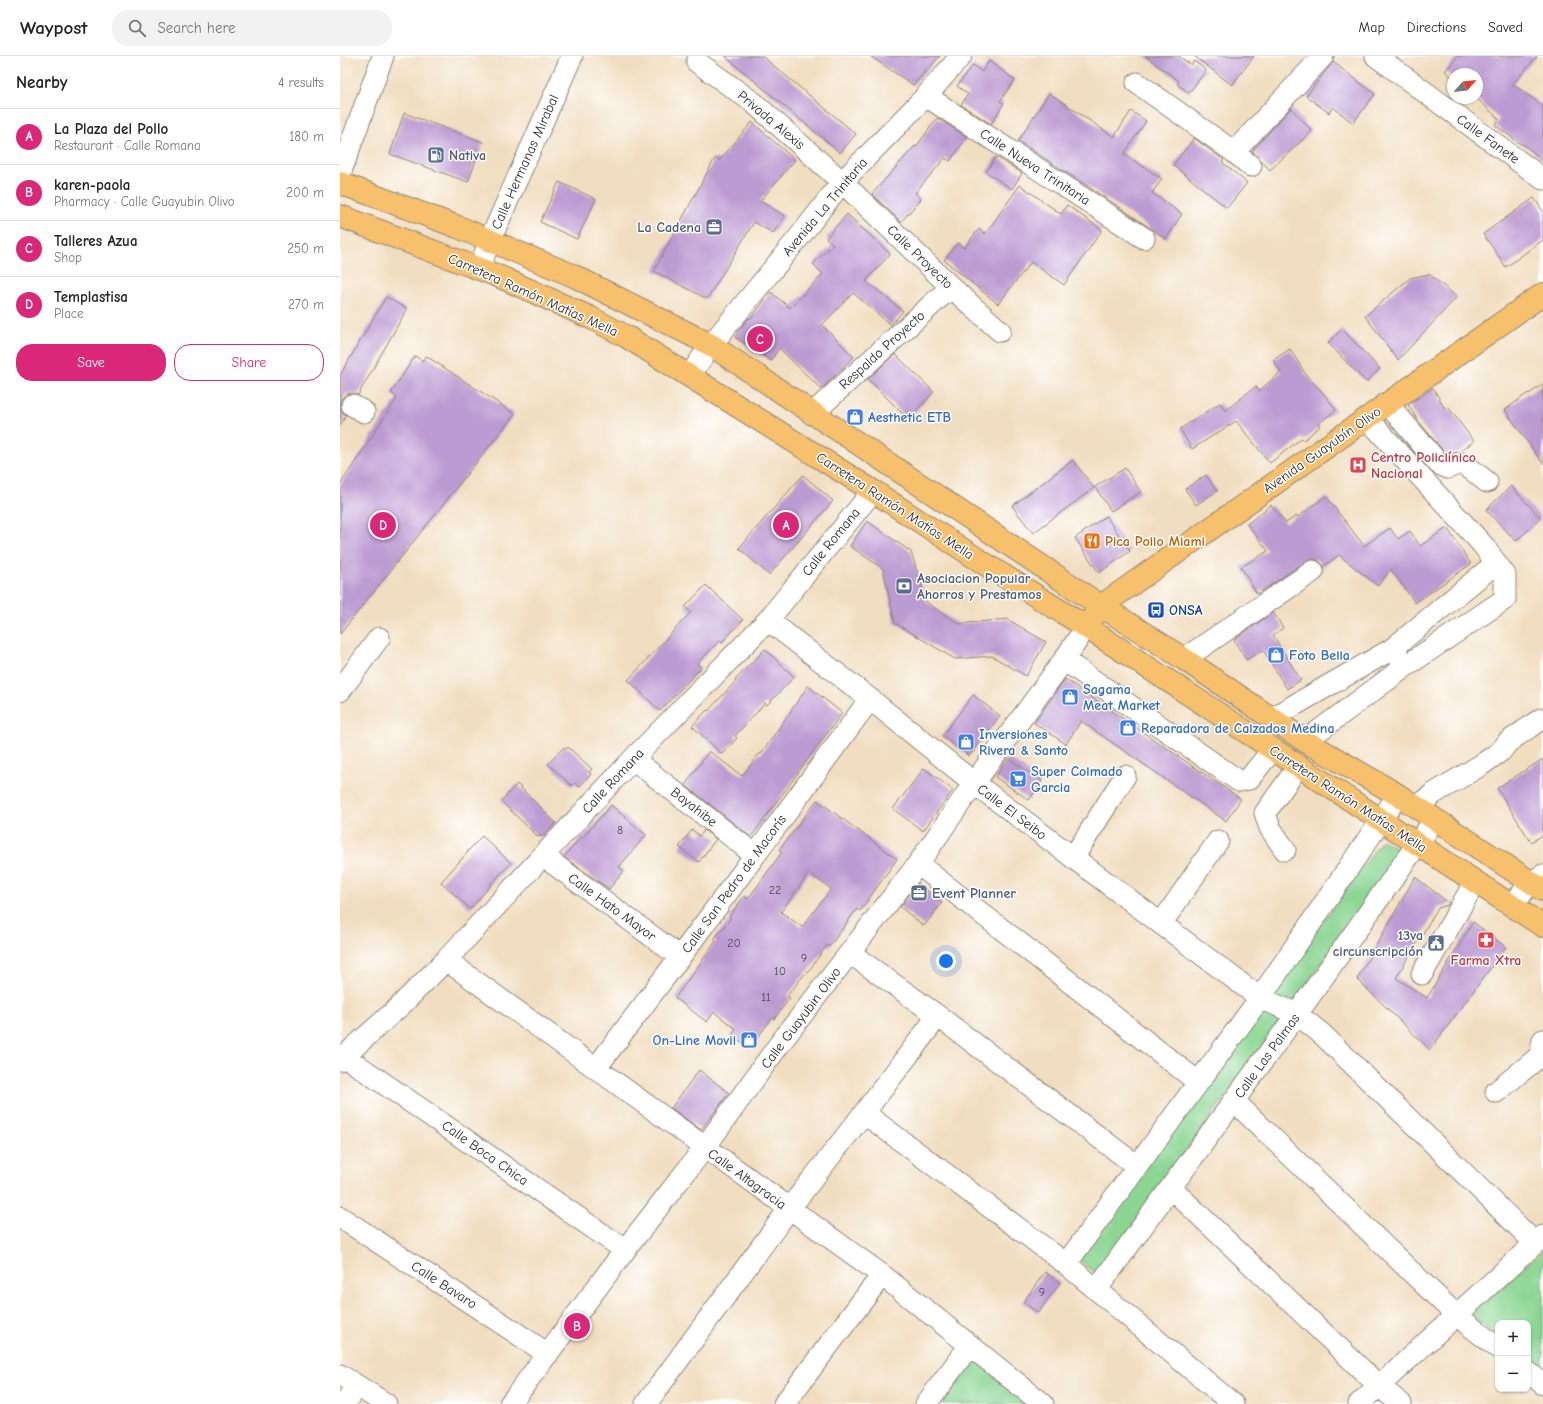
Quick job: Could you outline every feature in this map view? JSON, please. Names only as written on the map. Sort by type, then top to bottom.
[{"type":"main road","name":"Carretera Ramón Matías Mella","points":[[340,183],[402,205],[490,240],[574,276],[711,345],[812,414],[1101,606],[1184,659],[1305,741],[1398,795],[1435,820],[1539,882]]},
{"type":"main road","name":"Carretera Ramón Matías Mella","points":[[340,216],[479,269],[591,318],[627,337],[690,375],[1086,627],[1543,926]]},
{"type":"main road","name":"Avenida Guayubín Olivo","points":[[1086,627],[1101,606],[1543,294]]},
{"type":"street","points":[[340,174],[383,56]]},
{"type":"street","name":"Calle Hermanas Mirabal","points":[[479,269],[490,240],[572,56]]},
{"type":"street","name":"Avenida La Trinitaria","points":[[690,375],[711,345],[842,182],[926,96],[961,56]]},
{"type":"street","points":[[1234,152],[1324,56]]},
{"type":"street","name":"Calle Fanete","points":[[1376,56],[1543,179]]},
{"type":"street","name":"Privada Alexis","points":[[697,62],[754,103],[842,182]]},
{"type":"street","points":[[1137,83],[1234,152],[1251,166]]},
{"type":"street","name":"Calle Nueva Trinitaria","points":[[926,96],[1144,238]]},
{"type":"street","name":"Calle Proyecto","points":[[842,182],[951,287],[1000,331]]},
{"type":"street","name":"Respaldo Proyecto","points":[[812,414],[951,287]]},
{"type":"street","points":[[1388,403],[1439,464],[1448,468],[1460,463],[1467,466],[1487,482]]},
{"type":"street","points":[[1305,741],[1406,666],[1505,598],[1505,575],[1482,544],[1367,418]]},
{"type":"street","name":"Calle Romana","points":[[342,1058],[399,1007],[446,960],[633,759],[768,620],[873,491]]},
{"type":"street","points":[[1272,718],[1392,649],[1496,563]]},
{"type":"street","points":[[1184,659],[1313,571]]},
{"type":"street","name":"Calle El Seibo","points":[[768,620],[870,699],[974,783],[1260,998],[1297,1014],[1328,1040],[1539,1240]]},
{"type":"street","name":"Calle Guayubin Olivo","points":[[510,1404],[625,1250],[705,1147],[778,1046],[918,864],[1086,627]]},
{"type":"street","points":[[340,691],[379,638]]},
{"type":"street","points":[[1392,649],[1406,666]]},
{"type":"street","points":[[1064,660],[1239,781],[1249,779],[1272,750]]},
{"type":"street","name":"Calle San Pedro de Macorís","points":[[596,1068],[680,957],[870,699]]},
{"type":"street","points":[[1416,807],[1433,794],[1482,765],[1501,751],[1508,742],[1541,719]]},
{"type":"street","name":"Bayahibe","points":[[633,759],[755,854]]},
{"type":"street","points":[[1285,850],[1270,828],[1265,813],[1298,766]]},
{"type":"street","points":[[1073,858],[1125,776]]},
{"type":"street","points":[[1066,1264],[1260,998],[1398,795]]},
{"type":"street","name":"Calle Las Palmas","points":[[1096,1289],[1297,1014],[1435,820]]},
{"type":"street","points":[[1161,924],[1218,840]]},
{"type":"street","name":"Calle Hato Mayor","points":[[543,856],[680,957]]},
{"type":"street","points":[[918,864],[1198,1082]]},
{"type":"street","points":[[1422,974],[1475,882]]},
{"type":"street","points":[[1512,906],[1539,882]]},
{"type":"street","points":[[850,953],[938,1016],[1136,1166]]},
{"type":"street","name":"Calle Altagracia","points":[[446,960],[882,1275],[1043,1404]]},
{"type":"street","points":[[646,1404],[789,1209],[938,1016]]},
{"type":"street","points":[[1496,1092],[1540,1056],[1543,1040]]},
{"type":"street","name":"Calle Boca Chica","points":[[342,1058],[625,1250]]},
{"type":"street","points":[[1234,1101],[1456,1315],[1495,1346]]},
{"type":"street","points":[[864,1113],[1066,1264],[1233,1404]]},
{"type":"street","points":[[1171,1188],[1379,1386],[1401,1404]]},
{"type":"street","name":"Calle Bavaro","points":[[340,1217],[548,1354]]},
{"type":"street","points":[[1359,1404],[1539,1240]]},
{"type":"street","points":[[784,1404],[882,1275]]},
{"type":"street","points":[[926,1404],[970,1345]]},
{"type":"street","points":[[1531,1374],[1543,1384]]},
{"type":"street","points":[[340,1375],[386,1404]]},
{"type":"street","points":[[344,1404],[357,1386]]},
{"type":"green space","points":[[1382,840],[1403,851],[1097,1274],[1079,1260]]},
{"type":"green space","points":[[1543,1250],[1543,1372],[1531,1363],[1531,1320],[1495,1320],[1495,1335],[1470,1315]]},
{"type":"green space","points":[[975,1361],[1029,1404],[942,1404]]},
{"type":"building","points":[[725,56],[762,56],[856,134],[840,153]]},
{"type":"building","points":[[870,56],[940,56],[913,85]]},
{"type":"building","points":[[1145,56],[1179,56],[1191,65],[1194,61],[1206,70],[1189,93],[1177,84],[1179,81]]},
{"type":"building","points":[[1194,56],[1254,56],[1232,85]]},
{"type":"building","points":[[1458,56],[1537,56],[1513,84],[1543,106],[1543,160],[1495,125],[1499,119],[1483,104],[1483,68],[1448,68]]},
{"type":"building","points":[[989,61],[1015,80],[1000,101],[1004,103],[991,124],[961,105],[968,94],[957,86],[973,65],[982,72]]},
{"type":"building","points":[[1333,62],[1375,94],[1353,123],[1333,107],[1329,113],[1306,96]]},
{"type":"building","points":[[1049,93],[1114,137],[1131,111],[1146,121],[1124,154],[1162,179],[1152,193],[1182,214],[1166,239],[1018,141]]},
{"type":"building","points":[[1291,108],[1312,131],[1270,170],[1252,151]]},
{"type":"building","points":[[404,113],[483,142],[468,182],[390,154]]},
{"type":"building","points":[[937,118],[967,137],[950,161],[945,158],[915,193],[921,199],[901,222],[872,194],[915,146],[916,147]]},
{"type":"building","name":"La Cadena","points":[[752,122],[795,160],[760,201],[785,216],[773,233],[754,222],[707,299],[654,271],[715,158],[720,160]]},
{"type":"building","points":[[1194,138],[1224,160],[1222,162],[1247,183],[1227,208],[1173,165]]},
{"type":"building","points":[[996,157],[1022,173],[1012,189],[986,172]]},
{"type":"building","points":[[559,182],[596,199],[577,239],[540,222]]},
{"type":"building","points":[[1020,185],[1061,214],[1067,205],[1102,230],[1064,285],[1031,262],[998,304],[944,260],[958,243],[964,248],[979,229],[985,234]]},
{"type":"building","points":[[1534,198],[1543,211],[1543,240],[1506,267],[1483,234]]},
{"type":"building","points":[[847,214],[890,254],[866,281],[903,311],[891,325],[853,293],[822,325],[854,357],[821,389],[779,348],[771,361],[735,337],[742,326],[749,318],[750,319],[771,292],[790,308],[823,274],[813,264],[833,244],[826,238]]},
{"type":"building","points":[[1429,274],[1457,297],[1398,360],[1365,316],[1410,278]]},
{"type":"building","points":[[386,297],[407,309],[358,395],[352,393],[346,394],[341,399],[340,405],[340,375]]},
{"type":"building","points":[[1342,329],[1380,369],[1366,382],[1328,343]]},
{"type":"building","points":[[1290,349],[1306,375],[1324,394],[1336,410],[1318,424],[1320,426],[1304,440],[1302,438],[1270,463],[1236,421],[1192,449],[1180,429],[1220,403],[1225,411],[1256,386],[1259,391],[1281,372],[1273,360]]},
{"type":"building","points":[[895,354],[934,392],[908,419],[868,379]]},
{"type":"building","points":[[415,356],[422,361],[426,356],[515,414],[340,634],[340,485],[397,398],[391,393]]},
{"type":"building","points":[[1543,384],[1543,464],[1505,410]]},
{"type":"building","points":[[1433,388],[1445,409],[1448,407],[1474,441],[1461,451],[1448,455],[1446,454],[1419,422],[1408,405]]},
{"type":"building","points":[[340,405],[341,411],[346,415],[340,426]]},
{"type":"building","points":[[1073,460],[1094,488],[1033,533],[1012,506]]},
{"type":"building","points":[[1125,468],[1141,492],[1111,511],[1095,487]]},
{"type":"building","points":[[803,475],[833,501],[769,575],[739,548]]},
{"type":"building","points":[[1206,475],[1217,491],[1196,505],[1185,489]]},
{"type":"building","points":[[1511,486],[1541,518],[1516,541],[1486,510]]},
{"type":"building","points":[[1326,496],[1364,546],[1390,528],[1398,539],[1410,531],[1420,546],[1447,528],[1471,564],[1415,603],[1391,569],[1378,586],[1339,555],[1324,566],[1318,560],[1312,559],[1307,561],[1257,594],[1241,567],[1268,551],[1247,524],[1271,505],[1286,523],[1296,516],[1298,517]]},
{"type":"building","points":[[1106,516],[1130,551],[1099,573],[1075,538]]},
{"type":"building","name":"Asociacion Popular Ahorros y Prestamos","points":[[867,521],[911,552],[927,603],[959,624],[1007,619],[1046,642],[1026,676],[992,656],[955,659],[895,623],[883,569],[850,546]]},
{"type":"building","points":[[706,585],[743,620],[722,642],[720,640],[697,664],[701,668],[660,711],[628,680],[691,612],[685,607]]},
{"type":"building","name":"Foto Bella","points":[[1273,612],[1283,628],[1273,635],[1301,680],[1287,689],[1263,650],[1246,660],[1234,640]]},
{"type":"building","points":[[765,649],[794,677],[767,705],[765,703],[735,736],[737,738],[722,754],[692,726],[707,710],[708,711]]},
{"type":"building","points":[[1065,679],[1241,799],[1226,821],[1081,721],[1066,744],[1034,723]]},
{"type":"building","points":[[808,686],[842,713],[751,837],[685,785],[709,751],[742,776],[759,754],[761,754]]},
{"type":"building","points":[[973,695],[1000,716],[969,756],[942,736]]},
{"type":"building","points":[[564,747],[566,749],[568,747],[592,769],[589,772],[591,774],[579,787],[575,783],[572,786],[548,764]]},
{"type":"building","name":"Super Colmado Garcia","points":[[1008,758],[1042,781],[1029,800],[995,777]]},
{"type":"building","points":[[1543,759],[1543,835],[1531,842],[1497,788]]},
{"type":"building","points":[[924,768],[953,790],[923,831],[893,809]]},
{"type":"building","points":[[517,784],[556,823],[542,837],[540,835],[538,837],[501,801]]},
{"type":"building","points":[[817,800],[897,859],[860,911],[857,909],[829,947],[827,945],[808,972],[807,971],[787,996],[790,998],[774,1019],[772,1018],[750,1048],[732,1035],[736,1029],[714,1012],[707,1022],[675,998],[716,941],[714,939],[731,918],[729,917],[744,896],[748,899],[782,852],[779,850]],"holes":[[[809,873],[831,889],[802,927],[781,912]]]},
{"type":"building","points":[[611,805],[646,835],[619,867],[624,871],[609,889],[564,857]]},
{"type":"building","points":[[692,830],[700,836],[704,830],[716,839],[699,862],[679,847]]},
{"type":"building","points":[[482,836],[511,863],[470,909],[441,882]]},
{"type":"building","points":[[1415,877],[1449,903],[1448,905],[1438,908],[1396,978],[1427,998],[1473,922],[1506,947],[1430,1050],[1357,979]]},
{"type":"building","points":[[918,883],[942,903],[924,926],[900,907]]},
{"type":"building","points":[[699,1070],[729,1093],[701,1130],[671,1108]]},
{"type":"building","points":[[1045,1272],[1060,1283],[1038,1313],[1023,1302]]},
{"type":"place","name":"Nativa","points":[[436,155]]},
{"type":"place","name":"La Cadena","points":[[714,227]]},
{"type":"place","name":"Talleres Azua","points":[[760,339]]},
{"type":"place","name":"Aesthetic ETB","points":[[855,417]]},
{"type":"place","name":"Centro Policlínico Nacional","points":[[1358,465]]},
{"type":"place","name":"Templastisa","points":[[383,525]]},
{"type":"place","name":"La Plaza del Pollo","points":[[786,525]]},
{"type":"place","name":"Pica Pollo Miami","points":[[1092,541]]},
{"type":"place","name":"Asociacion Popular Ahorros y Prestamos","points":[[904,586]]},
{"type":"place","name":"ONSA","points":[[1156,610]]},
{"type":"place","name":"Foto Bella","points":[[1276,655]]},
{"type":"place","name":"Sagama Meat Market","points":[[1070,697]]},
{"type":"place","name":"Reparadora de Calzados Medina","points":[[1128,728]]},
{"type":"place","name":"Inversiones Rivera & Santo","points":[[966,742]]},
{"type":"place","name":"Super Colmado Garcia","points":[[1018,779]]},
{"type":"place","name":"Event Planner","points":[[919,893]]},
{"type":"place","name":"Farma Xtra","points":[[1486,940]]},
{"type":"place","name":"13va circunscripción","points":[[1436,943]]},
{"type":"place","name":"On-Line Movil","points":[[749,1040]]},
{"type":"place","name":"karen-paola","points":[[577,1326]]}]
